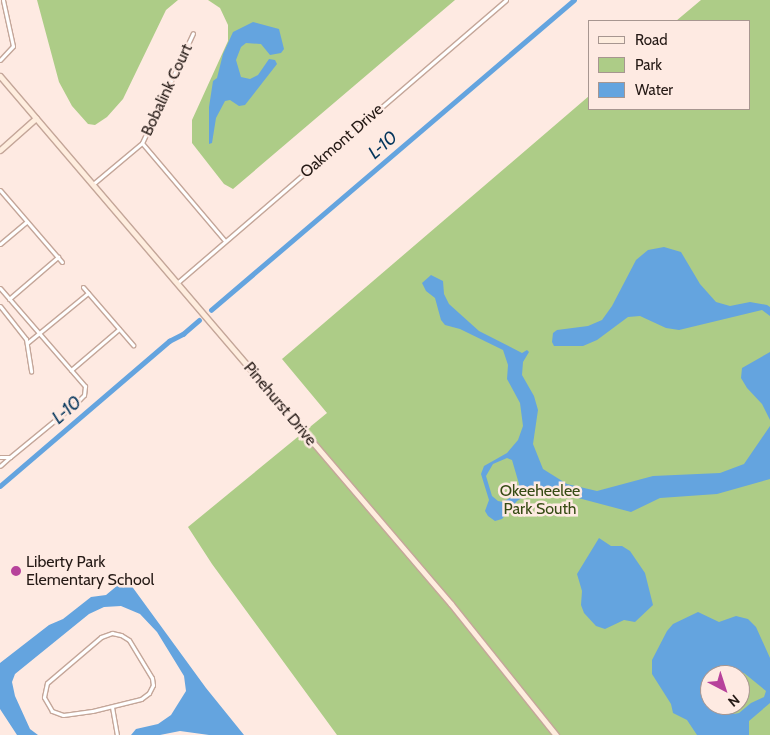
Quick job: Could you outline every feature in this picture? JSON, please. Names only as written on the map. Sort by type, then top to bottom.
[{"type":"street","points":[[0,60],[13,46],[3,0]]},
{"type":"street","name":"Oakmont Drive","points":[[177,282],[506,0]]},
{"type":"street","name":"Bobalink Court","points":[[93,184],[142,143],[193,33]]},
{"type":"street","name":"Pinehurst Drive","points":[[0,76],[452,604],[556,735]]},
{"type":"street","points":[[0,150],[36,118]]},
{"type":"street","points":[[142,143],[225,241]]},
{"type":"street","points":[[0,190],[62,262]]},
{"type":"street","points":[[0,244],[27,221]]},
{"type":"street","points":[[10,299],[58,257]]},
{"type":"street","points":[[83,287],[133,345]]},
{"type":"street","points":[[0,288],[84,386],[84,395],[0,466]]},
{"type":"street","points":[[27,343],[88,293]]},
{"type":"street","points":[[0,306],[21,330],[27,343],[31,372]]},
{"type":"street","points":[[71,370],[119,329]]},
{"type":"street","points":[[0,457],[10,457]]},
{"type":"street","points":[[115,633],[128,640],[153,682],[151,691],[144,697],[112,707],[60,715],[50,708],[44,691],[52,679],[99,639],[115,633]]},
{"type":"street","points":[[112,707],[117,735]]},
{"type":"green space","points":[[37,0],[178,0],[166,10],[123,99],[107,117],[95,125],[88,124],[72,106],[59,82]]},
{"type":"green space","points":[[208,0],[455,0],[233,189],[224,184],[192,143],[192,120],[228,41],[228,25],[220,8]]},
{"type":"green space","name":"Okeeheelee Park South","points":[[701,0],[770,0],[770,735],[337,735],[212,564],[188,527],[327,413],[282,359],[588,97],[588,110],[750,110],[750,20],[677,20]]},
{"type":"water","points":[[253,22],[279,29],[284,49],[281,53],[270,55],[261,44],[246,43],[241,47],[236,60],[241,77],[250,79],[258,75],[269,59],[275,60],[277,64],[245,105],[239,106],[230,100],[225,101],[216,118],[212,143],[209,144],[209,107],[213,81],[217,78],[223,54],[233,32]]},
{"type":"water","points":[[664,247],[681,252],[700,284],[716,302],[730,306],[750,302],[767,305],[770,307],[770,316],[762,310],[679,330],[666,328],[640,316],[628,317],[597,340],[583,346],[554,346],[552,342],[553,333],[557,330],[588,326],[602,320],[612,306],[636,260],[648,250]]},
{"type":"water","points":[[431,275],[443,281],[444,294],[449,304],[479,331],[522,353],[527,350],[529,352],[523,362],[522,375],[534,396],[538,410],[533,444],[543,469],[567,484],[597,491],[653,476],[720,473],[744,464],[770,426],[770,479],[717,494],[660,498],[631,512],[548,490],[532,492],[517,501],[502,519],[495,521],[485,511],[489,500],[481,474],[484,466],[507,453],[518,440],[523,426],[520,403],[507,379],[508,365],[503,350],[460,329],[445,325],[441,320],[435,298],[426,291],[422,283]],"holes":[[[507,458],[512,460],[519,484],[517,492],[503,502],[498,501],[492,496],[486,476],[493,464]]]},
{"type":"water","points":[[770,352],[770,420],[762,404],[747,388],[741,378],[742,368]]},
{"type":"water","points":[[599,538],[611,546],[622,546],[630,551],[645,573],[653,605],[635,622],[624,620],[605,629],[596,626],[584,613],[581,605],[582,591],[577,574]]},
{"type":"water","points":[[128,581],[206,688],[244,735],[209,735],[180,731],[160,735],[131,735],[136,729],[158,724],[171,715],[186,691],[184,676],[157,632],[140,614],[121,606],[104,607],[89,614],[15,674],[12,682],[15,696],[30,729],[38,735],[17,735],[0,709],[0,663],[49,625],[63,619],[91,597],[106,595],[118,585]]},
{"type":"water","points":[[698,612],[719,622],[736,616],[748,619],[756,627],[770,658],[770,703],[749,721],[749,735],[697,735],[687,720],[673,713],[671,704],[652,674],[652,660],[667,631],[673,624]]},
{"type":"waterway","name":"L-10","points":[[211,310],[574,0]]},
{"type":"waterway","name":"L-10","points":[[0,486],[169,341],[183,334],[199,320]]},
{"type":"place","name":"Liberty Park Elementary School","points":[[16,571]]}]
